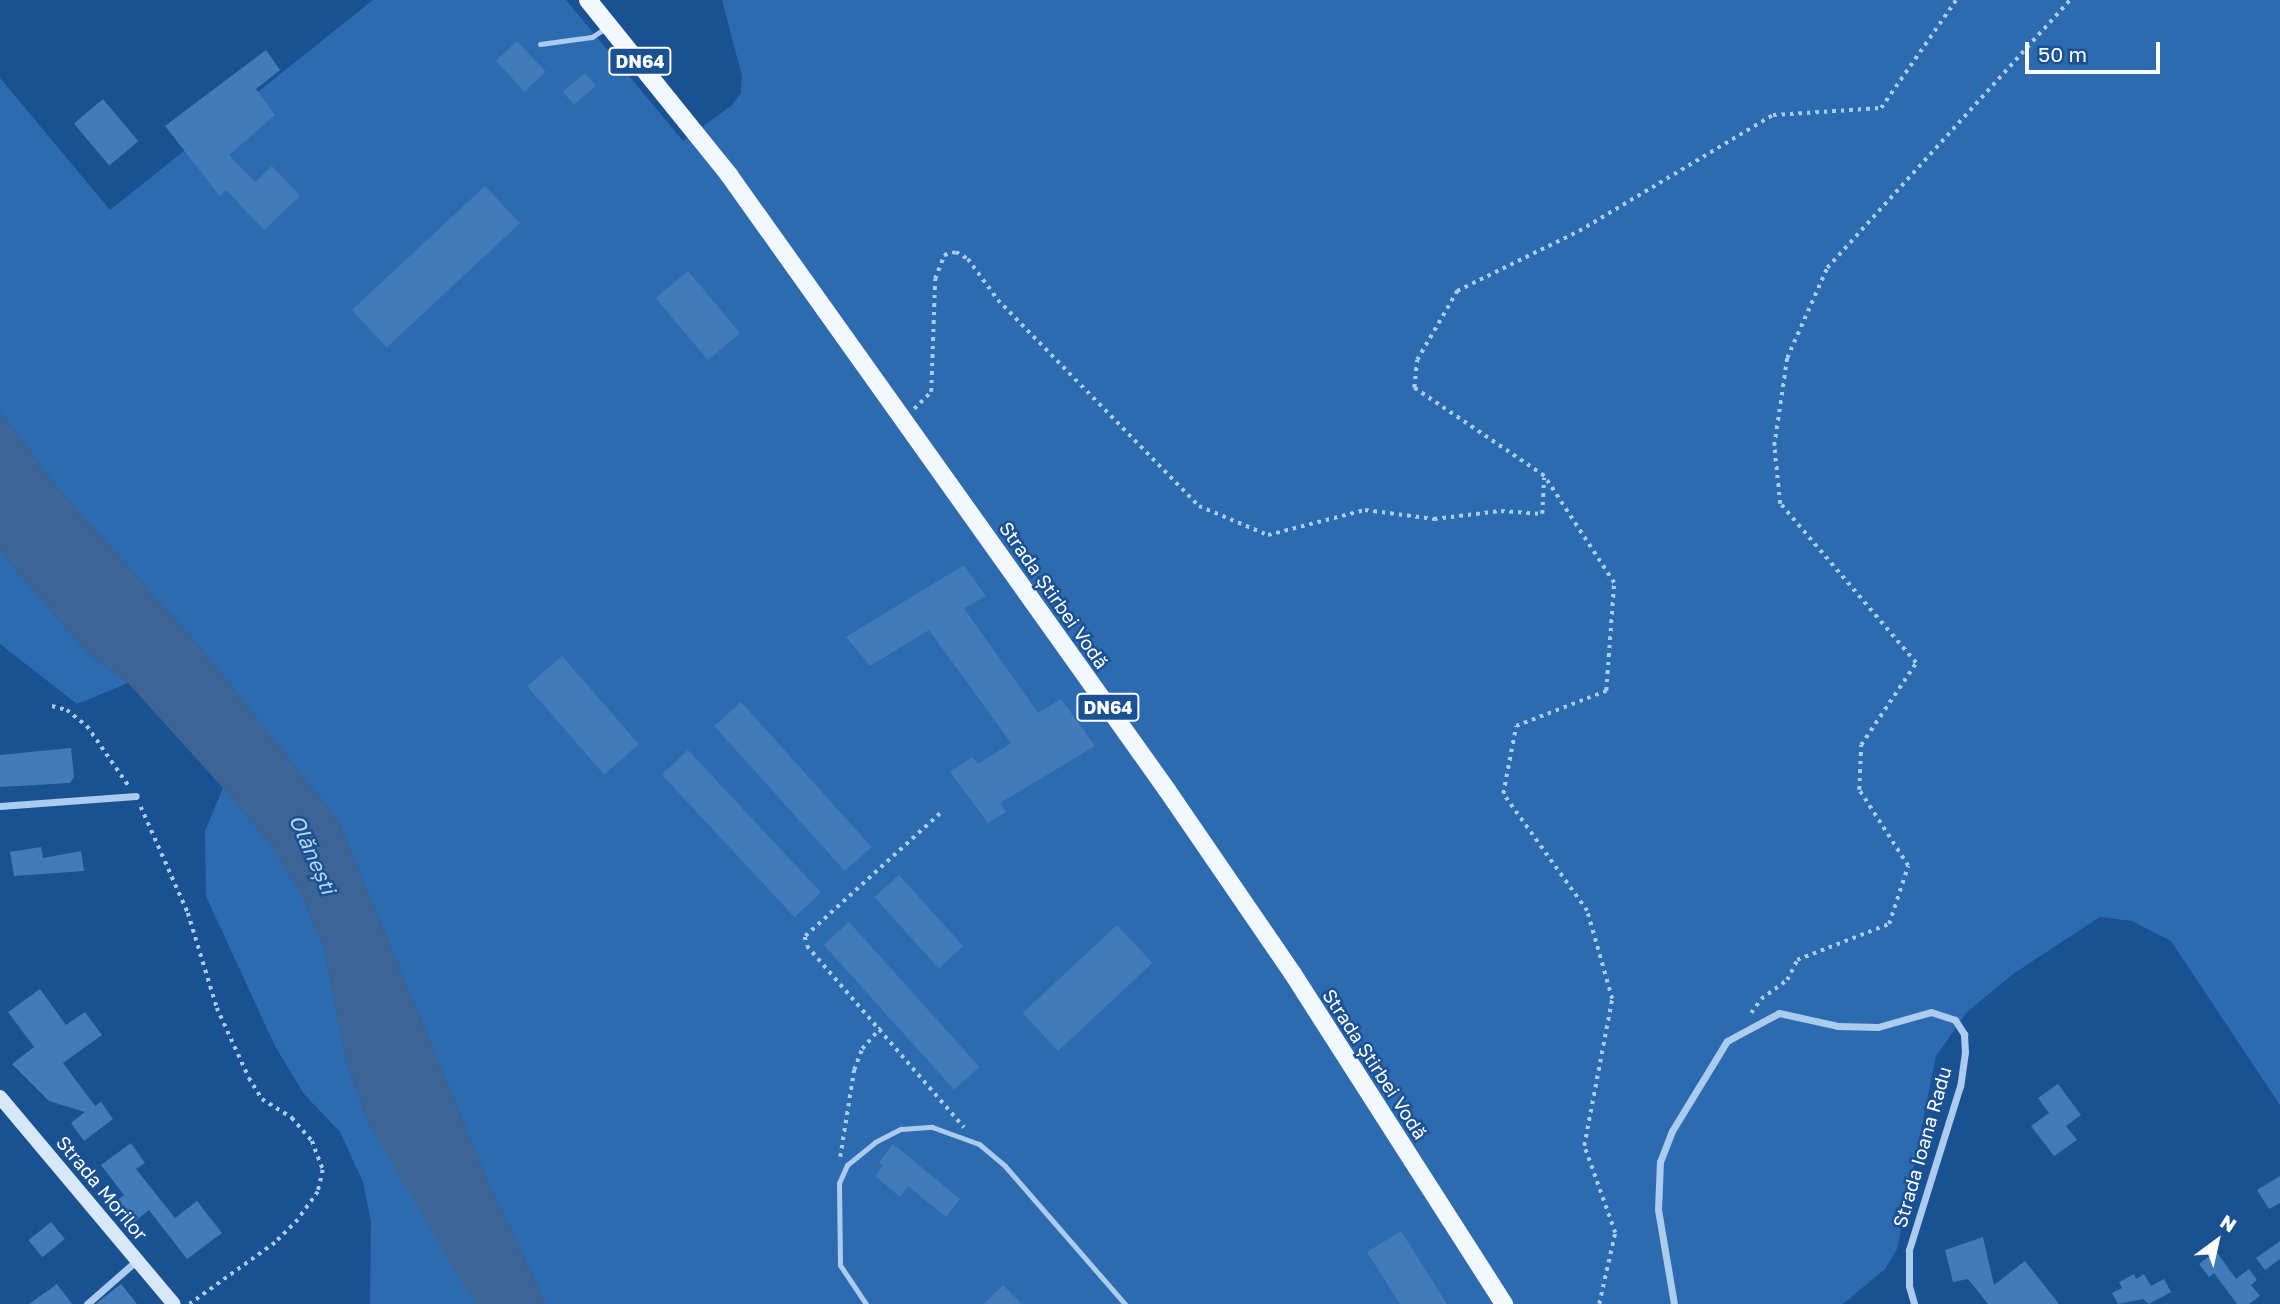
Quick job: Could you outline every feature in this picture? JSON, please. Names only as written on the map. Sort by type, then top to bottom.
[{"type":"main road","name":"Strada Știrbei Vodă","points":[[589,0],[721,165],[1232,884],[1504,1304]]},
{"type":"street","points":[[0,806],[136,796]]},
{"type":"street","name":"Strada Ioana Radu","points":[[1674,1304],[1658,1209],[1660,1162],[1672,1131],[1714,1059],[1740,1032],[1779,1013],[1838,1026],[1878,1027],[1931,1012],[1955,1020],[1964,1034],[1960,1086],[1909,1250],[1909,1286],[1914,1304]]},
{"type":"street","name":"Strada Morilor","points":[[0,1097],[174,1304]]},
{"type":"street","points":[[87,1304],[137,1260]]},
{"type":"lane","points":[[540,44],[592,37],[610,25]]},
{"type":"lane","points":[[866,1304],[840,1265],[839,1184],[858,1152],[901,1129],[932,1127],[979,1144],[1005,1166],[1125,1304]]},
{"type":"path","points":[[1599,1304],[1615,1233],[1584,1146],[1612,999],[1587,911],[1503,794],[1516,726],[1606,691],[1614,583],[1544,476],[1414,388],[1417,359],[1457,291],[1579,231],[1773,115],[1881,108],[1956,0]]},
{"type":"path","points":[[1740,1032],[1761,999],[1787,980],[1797,960],[1889,924],[1908,866],[1860,790],[1861,745],[1916,663],[1780,504],[1774,446],[1787,358],[1828,268],[2070,0]]},
{"type":"path","points":[[899,412],[916,408],[931,392],[935,279],[944,255],[956,252],[968,259],[998,300],[1199,506],[1268,534],[1366,510],[1434,519],[1502,511],[1542,514],[1544,476]]},
{"type":"path","points":[[52,706],[66,710],[88,726],[136,796],[188,913],[217,1008],[249,1078],[262,1099],[292,1118],[312,1142],[323,1170],[318,1192],[298,1220],[275,1243],[190,1304]]},
{"type":"path","points":[[940,814],[805,937],[807,946],[979,1144]]},
{"type":"path","points":[[839,1184],[854,1070],[862,1049],[880,1028]]},
{"type":"shaded area","points":[[373,0],[566,0],[683,141],[732,105],[741,93],[742,76],[722,0],[2280,0],[2280,1105],[2171,941],[2132,921],[2100,917],[2013,974],[1967,1012],[1936,1056],[1897,1249],[1885,1269],[1843,1304],[546,1304],[490,1186],[338,820],[201,648],[55,485],[0,411],[0,78],[110,210]]},
{"type":"shaded area","points":[[0,551],[88,654],[128,683],[77,704],[0,644]]},
{"type":"shaded area","points":[[223,788],[269,842],[301,893],[324,948],[347,1064],[368,1122],[477,1304],[370,1304],[371,1221],[363,1182],[340,1132],[304,1094],[275,1046],[206,896],[205,831]]},
{"type":"water","name":"Olănești","points":[[0,411],[55,485],[201,648],[338,820],[490,1186],[546,1304],[477,1304],[465,1288],[368,1122],[347,1064],[324,948],[301,893],[269,842],[128,683],[88,654],[0,551]]},
{"type":"building","points":[[517,41],[546,72],[524,91],[496,61]]},
{"type":"building","points":[[266,50],[280,70],[256,89],[275,115],[229,155],[255,182],[272,166],[300,196],[264,230],[226,190],[220,196],[165,126]]},
{"type":"building","points":[[585,73],[596,86],[574,105],[563,92]]},
{"type":"building","points":[[103,99],[138,141],[109,166],[74,123]]},
{"type":"building","points":[[485,186],[520,223],[387,347],[352,310]]},
{"type":"building","points":[[688,271],[740,333],[708,360],[656,298]]},
{"type":"building","points":[[964,565],[986,596],[964,608],[1038,713],[1061,699],[1095,746],[1000,803],[1006,812],[988,823],[950,772],[972,757],[978,764],[1011,743],[929,630],[870,666],[846,637]]},
{"type":"building","points":[[562,656],[639,744],[604,774],[527,686]]},
{"type":"building","points":[[741,702],[871,847],[845,871],[714,726]]},
{"type":"building","points":[[71,748],[74,777],[70,783],[0,787],[0,755]]},
{"type":"building","points":[[688,750],[821,893],[795,917],[662,775]]},
{"type":"building","points":[[41,847],[43,858],[81,851],[84,871],[14,876],[10,852]]},
{"type":"building","points":[[899,875],[963,946],[939,968],[874,897]]},
{"type":"building","points":[[849,922],[979,1067],[954,1090],[824,945]]},
{"type":"building","points":[[1117,925],[1152,963],[1058,1051],[1023,1013]]},
{"type":"building","points":[[40,989],[66,1025],[85,1012],[102,1035],[63,1063],[95,1106],[101,1102],[113,1119],[84,1141],[71,1123],[85,1112],[49,1101],[12,1064],[34,1047],[8,1012]]},
{"type":"building","points":[[2058,1084],[2081,1115],[2066,1126],[2077,1140],[2054,1156],[2031,1126],[2049,1113],[2038,1098]]},
{"type":"building","points":[[131,1143],[145,1163],[136,1169],[175,1218],[197,1201],[222,1233],[187,1259],[149,1210],[133,1223],[116,1201],[124,1195],[101,1165]]},
{"type":"building","points":[[893,1144],[960,1199],[946,1217],[908,1186],[900,1197],[875,1176],[883,1166],[879,1162]]},
{"type":"building","points":[[2280,1176],[2280,1203],[2269,1209],[2257,1190]]},
{"type":"building","points":[[51,1222],[65,1239],[42,1257],[28,1240]]},
{"type":"building","points":[[1401,1231],[1447,1304],[1400,1304],[1367,1252]]},
{"type":"building","points":[[1983,1237],[1994,1285],[2025,1261],[2059,1304],[1988,1304],[1968,1279],[1953,1282],[1945,1250]]},
{"type":"building","points":[[2280,1241],[2280,1259],[2265,1270],[2256,1258]]},
{"type":"building","points":[[2216,1251],[2236,1279],[2249,1269],[2257,1280],[2251,1285],[2260,1296],[2249,1304],[2237,1304],[2214,1273],[2209,1277],[2199,1264]]},
{"type":"building","points":[[2134,1274],[2136,1279],[2144,1274],[2151,1286],[2164,1279],[2171,1292],[2149,1304],[2143,1299],[2118,1304],[2112,1293],[2122,1288],[2119,1282]]},
{"type":"building","points":[[57,1284],[72,1304],[29,1304]]},
{"type":"building","points":[[121,1284],[137,1304],[96,1304],[99,1301]]},
{"type":"building","points":[[1003,1285],[1022,1304],[984,1304]]}]
